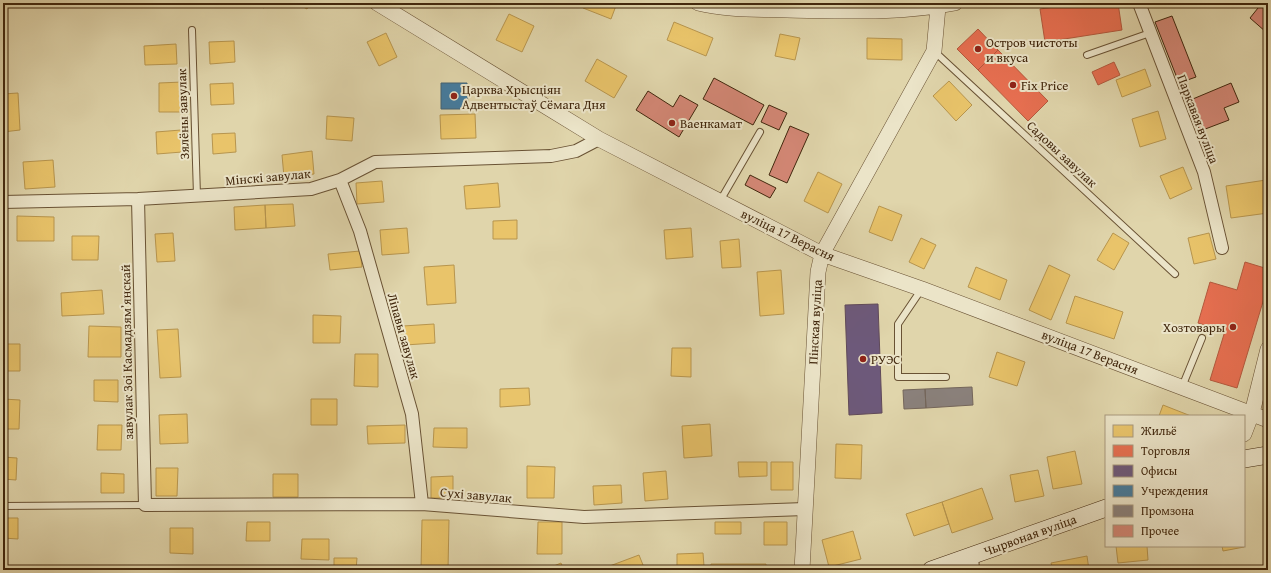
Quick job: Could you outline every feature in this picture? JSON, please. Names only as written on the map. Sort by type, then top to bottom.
[{"type":"main road","points":[[1245,459],[1268,455]]},
{"type":"main road","name":"Чырвоная вуліца","points":[[931,570],[972,563],[1105,508]]},
{"type":"street","name":"вуліца 17 Верасня","points":[[377,3],[599,139],[822,254],[922,289],[1252,413]]},
{"type":"street","points":[[698,3],[756,9],[865,12],[938,6],[955,3]]},
{"type":"street","name":"Паркавая вуліца","points":[[1139,3],[1204,172],[1222,248]]},
{"type":"street","name":"Пінская вуліца","points":[[802,570],[818,272],[822,254],[934,51],[938,6]]},
{"type":"street","name":"Мінскі завулак","points":[[3,202],[138,199],[311,189],[340,180],[375,162],[552,156],[576,151],[599,139]]},
{"type":"street","name":"Ліпавы завулак","points":[[340,180],[360,231],[412,414],[422,504]]},
{"type":"street","name":"завулак Зоі Касмадзямʼянскай","points":[[138,199],[145,505]]},
{"type":"street","points":[[1245,431],[1252,413],[1268,349]]},
{"type":"street","points":[[1252,413],[1268,420]]},
{"type":"street","name":"Сухі завулак","points":[[145,505],[422,504],[584,518],[805,509]]},
{"type":"lane","name":"Зялёны завулак","points":[[192,30],[197,196]]},
{"type":"lane","points":[[1088,55],[1150,33]]},
{"type":"lane","name":"Садовы завулак","points":[[934,51],[1175,274]]},
{"type":"lane","points":[[720,201],[760,132]]},
{"type":"lane","points":[[922,289],[898,324],[898,377],[946,376]]},
{"type":"lane","points":[[1182,387],[1202,338]]},
{"type":"lane","points":[[3,506],[145,505]]},
{"type":"building: Жильё","points":[[251,3],[266,3],[264,8]]},
{"type":"building: Жильё","points":[[296,3],[310,3],[307,9]]},
{"type":"building: Жильё","points":[[584,3],[617,3],[611,19],[583,8]]},
{"type":"building: Жильё","points":[[509,14],[534,26],[522,52],[496,40]]},
{"type":"building: Жильё","points":[[674,22],[713,38],[706,56],[667,40]]},
{"type":"building: Жильё","points":[[3,31],[6,31],[6,55],[3,55]]},
{"type":"building: Жильё","points":[[386,33],[397,57],[379,66],[367,42]]},
{"type":"building: Жильё","points":[[780,34],[800,38],[795,60],[775,56]]},
{"type":"building: Жильё","points":[[867,38],[902,39],[902,60],[867,59]]},
{"type":"building: Жильё","points":[[234,41],[235,62],[210,64],[209,42]]},
{"type":"building: Жильё","points":[[176,44],[177,64],[145,65],[144,46]]},
{"type":"building: Жильё","points":[[597,59],[627,76],[614,98],[585,81]]},
{"type":"building: Жильё","points":[[1145,69],[1151,86],[1122,97],[1116,80]]},
{"type":"building: Жильё","points":[[949,81],[972,105],[956,121],[933,96]]},
{"type":"building: Жильё","points":[[183,82],[183,112],[159,112],[159,83]]},
{"type":"building: Жильё","points":[[233,83],[234,104],[211,105],[210,84]]},
{"type":"building: Жильё","points":[[18,93],[20,130],[3,132],[3,94]]},
{"type":"building: Жильё","points":[[1158,111],[1166,139],[1140,147],[1132,119]]},
{"type":"building: Жильё","points":[[475,114],[476,138],[441,139],[440,115]]},
{"type":"building: Жильё","points":[[327,116],[354,118],[352,141],[326,139]]},
{"type":"building: Жильё","points":[[181,130],[182,152],[157,154],[156,132]]},
{"type":"building: Жильё","points":[[235,133],[236,152],[213,154],[212,134]]},
{"type":"building: Жильё","points":[[312,151],[314,174],[284,177],[282,155]]},
{"type":"building: Жильё","points":[[3,158],[6,158],[7,194],[3,194]]},
{"type":"building: Жильё","points":[[53,160],[55,187],[25,189],[23,162]]},
{"type":"building: Жильё","points":[[1183,167],[1192,189],[1170,199],[1160,176]]},
{"type":"building: Жильё","points":[[818,172],[842,184],[828,213],[804,201]]},
{"type":"building: Жильё","points":[[1266,180],[1268,213],[1231,218],[1226,186]]},
{"type":"building: Жильё","points":[[382,181],[384,202],[357,204],[356,183]]},
{"type":"building: Жильё","points":[[498,183],[500,207],[466,209],[464,186]]},
{"type":"building: Жильё","points":[[293,204],[295,226],[266,228],[265,205]]},
{"type":"building: Жильё","points":[[265,205],[266,228],[235,230],[234,207]]},
{"type":"building: Жильё","points":[[879,206],[902,215],[892,241],[869,232]]},
{"type":"building: Жильё","points":[[17,216],[54,217],[54,241],[17,241]]},
{"type":"building: Жильё","points":[[517,220],[517,239],[493,239],[493,221]]},
{"type":"building: Жильё","points":[[407,228],[409,253],[382,255],[380,230]]},
{"type":"building: Жильё","points":[[691,228],[693,257],[666,259],[664,230]]},
{"type":"building: Жильё","points":[[173,233],[175,261],[157,262],[155,234]]},
{"type":"building: Жильё","points":[[1113,233],[1129,243],[1114,270],[1097,260]]},
{"type":"building: Жильё","points":[[1209,233],[1216,259],[1194,264],[1188,238]]},
{"type":"building: Жильё","points":[[72,236],[99,236],[98,260],[72,260]]},
{"type":"building: Жильё","points":[[921,238],[936,245],[924,269],[909,262]]},
{"type":"building: Жильё","points":[[739,239],[741,267],[722,268],[720,241]]},
{"type":"building: Жильё","points":[[360,251],[362,267],[330,270],[328,254]]},
{"type":"building: Жильё","points":[[454,265],[456,303],[427,305],[424,267]]},
{"type":"building: Жильё","points":[[1049,265],[1070,275],[1051,320],[1029,310]]},
{"type":"building: Жильё","points":[[976,267],[1007,280],[1000,300],[968,287]]},
{"type":"building: Жильё","points":[[781,270],[784,314],[760,316],[757,272]]},
{"type":"building: Жильё","points":[[102,290],[104,314],[62,316],[61,293]]},
{"type":"building: Жильё","points":[[1075,296],[1123,312],[1114,339],[1066,323]]},
{"type":"building: Жильё","points":[[313,315],[341,316],[340,343],[313,343]]},
{"type":"building: Жильё","points":[[434,324],[435,343],[405,345],[403,326]]},
{"type":"building: Жильё","points":[[89,326],[121,327],[121,357],[88,357]]},
{"type":"building: Жильё","points":[[178,329],[181,377],[160,378],[157,330]]},
{"type":"building: Жильё","points":[[3,344],[20,344],[20,371],[3,371]]},
{"type":"building: Жильё","points":[[672,348],[691,348],[691,377],[671,376]]},
{"type":"building: Жильё","points":[[997,352],[1025,362],[1017,386],[989,377]]},
{"type":"building: Жильё","points":[[355,354],[378,354],[378,387],[354,386]]},
{"type":"building: Жильё","points":[[94,380],[118,380],[118,402],[94,401]]},
{"type":"building: Жильё","points":[[529,388],[530,405],[500,407],[500,389]]},
{"type":"building: Жильё","points":[[3,399],[20,400],[19,429],[3,429]]},
{"type":"building: Жильё","points":[[311,399],[337,399],[337,425],[311,425]]},
{"type":"building: Жильё","points":[[1163,405],[1188,415],[1159,415]]},
{"type":"building: Жильё","points":[[187,414],[188,443],[160,444],[159,415]]},
{"type":"building: Жильё","points":[[710,424],[712,456],[684,458],[682,426]]},
{"type":"building: Жильё","points":[[98,425],[122,425],[121,450],[97,450]]},
{"type":"building: Жильё","points":[[405,425],[405,443],[368,444],[367,426]]},
{"type":"building: Жильё","points":[[434,428],[467,428],[467,448],[433,447]]},
{"type":"building: Жильё","points":[[836,444],[862,445],[861,479],[835,478]]},
{"type":"building: Жильё","points":[[1075,451],[1082,484],[1053,489],[1047,457]]},
{"type":"building: Жильё","points":[[3,457],[17,458],[16,480],[3,479]]},
{"type":"building: Жильё","points":[[738,462],[767,462],[767,476],[739,477]]},
{"type":"building: Жильё","points":[[771,462],[793,462],[793,490],[771,490]]},
{"type":"building: Жильё","points":[[527,466],[555,467],[554,498],[527,498]]},
{"type":"building: Жильё","points":[[156,468],[178,468],[177,496],[156,496]]},
{"type":"building: Жильё","points":[[1038,470],[1044,496],[1015,502],[1010,475]]},
{"type":"building: Жильё","points":[[666,471],[668,499],[645,501],[643,473]]},
{"type":"building: Жильё","points":[[101,473],[124,474],[124,493],[101,493]]},
{"type":"building: Жильё","points":[[273,474],[298,474],[298,497],[273,497]]},
{"type":"building: Жильё","points":[[453,476],[453,498],[431,498],[431,477]]},
{"type":"building: Жильё","points":[[621,485],[622,503],[594,505],[593,486]]},
{"type":"building: Жильё","points":[[982,488],[993,519],[952,533],[942,502]]},
{"type":"building: Жильё","points":[[942,502],[949,524],[914,536],[906,514]]},
{"type":"building: Жильё","points":[[3,518],[18,518],[18,539],[3,538]]},
{"type":"building: Жильё","points":[[422,520],[449,520],[448,570],[421,570]]},
{"type":"building: Жильё","points":[[247,522],[270,522],[270,541],[246,541]]},
{"type":"building: Жильё","points":[[538,522],[562,522],[562,554],[537,554]]},
{"type":"building: Жильё","points":[[715,522],[741,522],[741,534],[715,534]]},
{"type":"building: Жильё","points":[[764,522],[787,522],[787,545],[764,545]]},
{"type":"building: Жильё","points":[[170,528],[193,528],[193,554],[170,553]]},
{"type":"building: Жильё","points":[[853,531],[861,559],[829,567],[822,540]]},
{"type":"building: Жильё","points":[[302,539],[329,539],[329,560],[301,559]]},
{"type":"building: Жильё","points":[[1116,547],[1147,547],[1148,560],[1118,563]]},
{"type":"building: Жильё","points":[[1222,547],[1244,547],[1223,551]]},
{"type":"building: Жильё","points":[[703,553],[704,566],[677,567],[677,554]]},
{"type":"building: Жильё","points":[[639,555],[645,570],[599,570]]},
{"type":"building: Жильё","points":[[1087,556],[1089,570],[1053,570],[1051,563]]},
{"type":"building: Жильё","points":[[334,558],[357,558],[356,570],[334,570]]},
{"type":"building: Жильё","points":[[561,563],[564,570],[550,570],[549,568]]},
{"type":"building: Жильё","points":[[711,564],[766,564],[766,570],[711,570]]},
{"type":"building: Торговля","points":[[1083,3],[1118,3],[1122,30],[1045,42],[1040,9]]},
{"type":"building: Торговля","name":"Остров чистоты и вкуса","points":[[978,29],[998,50],[978,70],[957,49]]},
{"type":"building: Торговля","name":"Fix Price","points":[[998,50],[1048,101],[1028,121],[978,70]]},
{"type":"building: Торговля","points":[[1114,62],[1120,75],[1098,85],[1092,72]]},
{"type":"building: Торговля","name":"Хозтовары","points":[[1245,262],[1268,269],[1268,285],[1237,388],[1210,380],[1225,331],[1198,323],[1210,282],[1237,290]]},
{"type":"building: Офисы","name":"РУЭС","points":[[878,304],[882,413],[849,415],[845,305]]},
{"type":"building: Учреждения","name":"Царква Хрысціян Адвентыстаў Сёмага Дня","points":[[441,83],[467,83],[468,109],[441,109]]},
{"type":"building: Промзона","points":[[972,387],[973,405],[926,408],[925,389]]},
{"type":"building: Промзона","points":[[925,389],[926,408],[904,409],[903,390]]},
{"type":"building: Прочее","points":[[1262,3],[1268,3],[1268,86],[1266,32],[1250,18]]},
{"type":"building: Прочее","points":[[1172,16],[1196,77],[1179,83],[1155,22]]},
{"type":"building: Прочее","points":[[714,78],[764,105],[753,125],[703,99]]},
{"type":"building: Прочее","points":[[1231,83],[1239,102],[1224,108],[1229,120],[1200,131],[1188,101]]},
{"type":"building: Прочее","name":"Ваенкамат","points":[[648,91],[673,107],[680,95],[698,105],[679,137],[636,110]]},
{"type":"building: Прочее","points":[[769,105],[787,113],[779,130],[761,122]]},
{"type":"building: Прочее","points":[[790,126],[809,134],[787,183],[769,175]]},
{"type":"building: Прочее","points":[[750,175],[776,188],[770,198],[745,185]]},
{"type":"place","name":"Остров чистоты и вкуса","points":[[978,49]]},
{"type":"place","name":"Fix Price","points":[[1013,85]]},
{"type":"place","name":"Царква Хрысціян Адвентыстаў Сёмага Дня","points":[[454,96]]},
{"type":"place","name":"Ваенкамат","points":[[672,123]]},
{"type":"place","name":"Хозтовары","points":[[1233,327]]},
{"type":"place","name":"РУЭС","points":[[863,359]]}]
